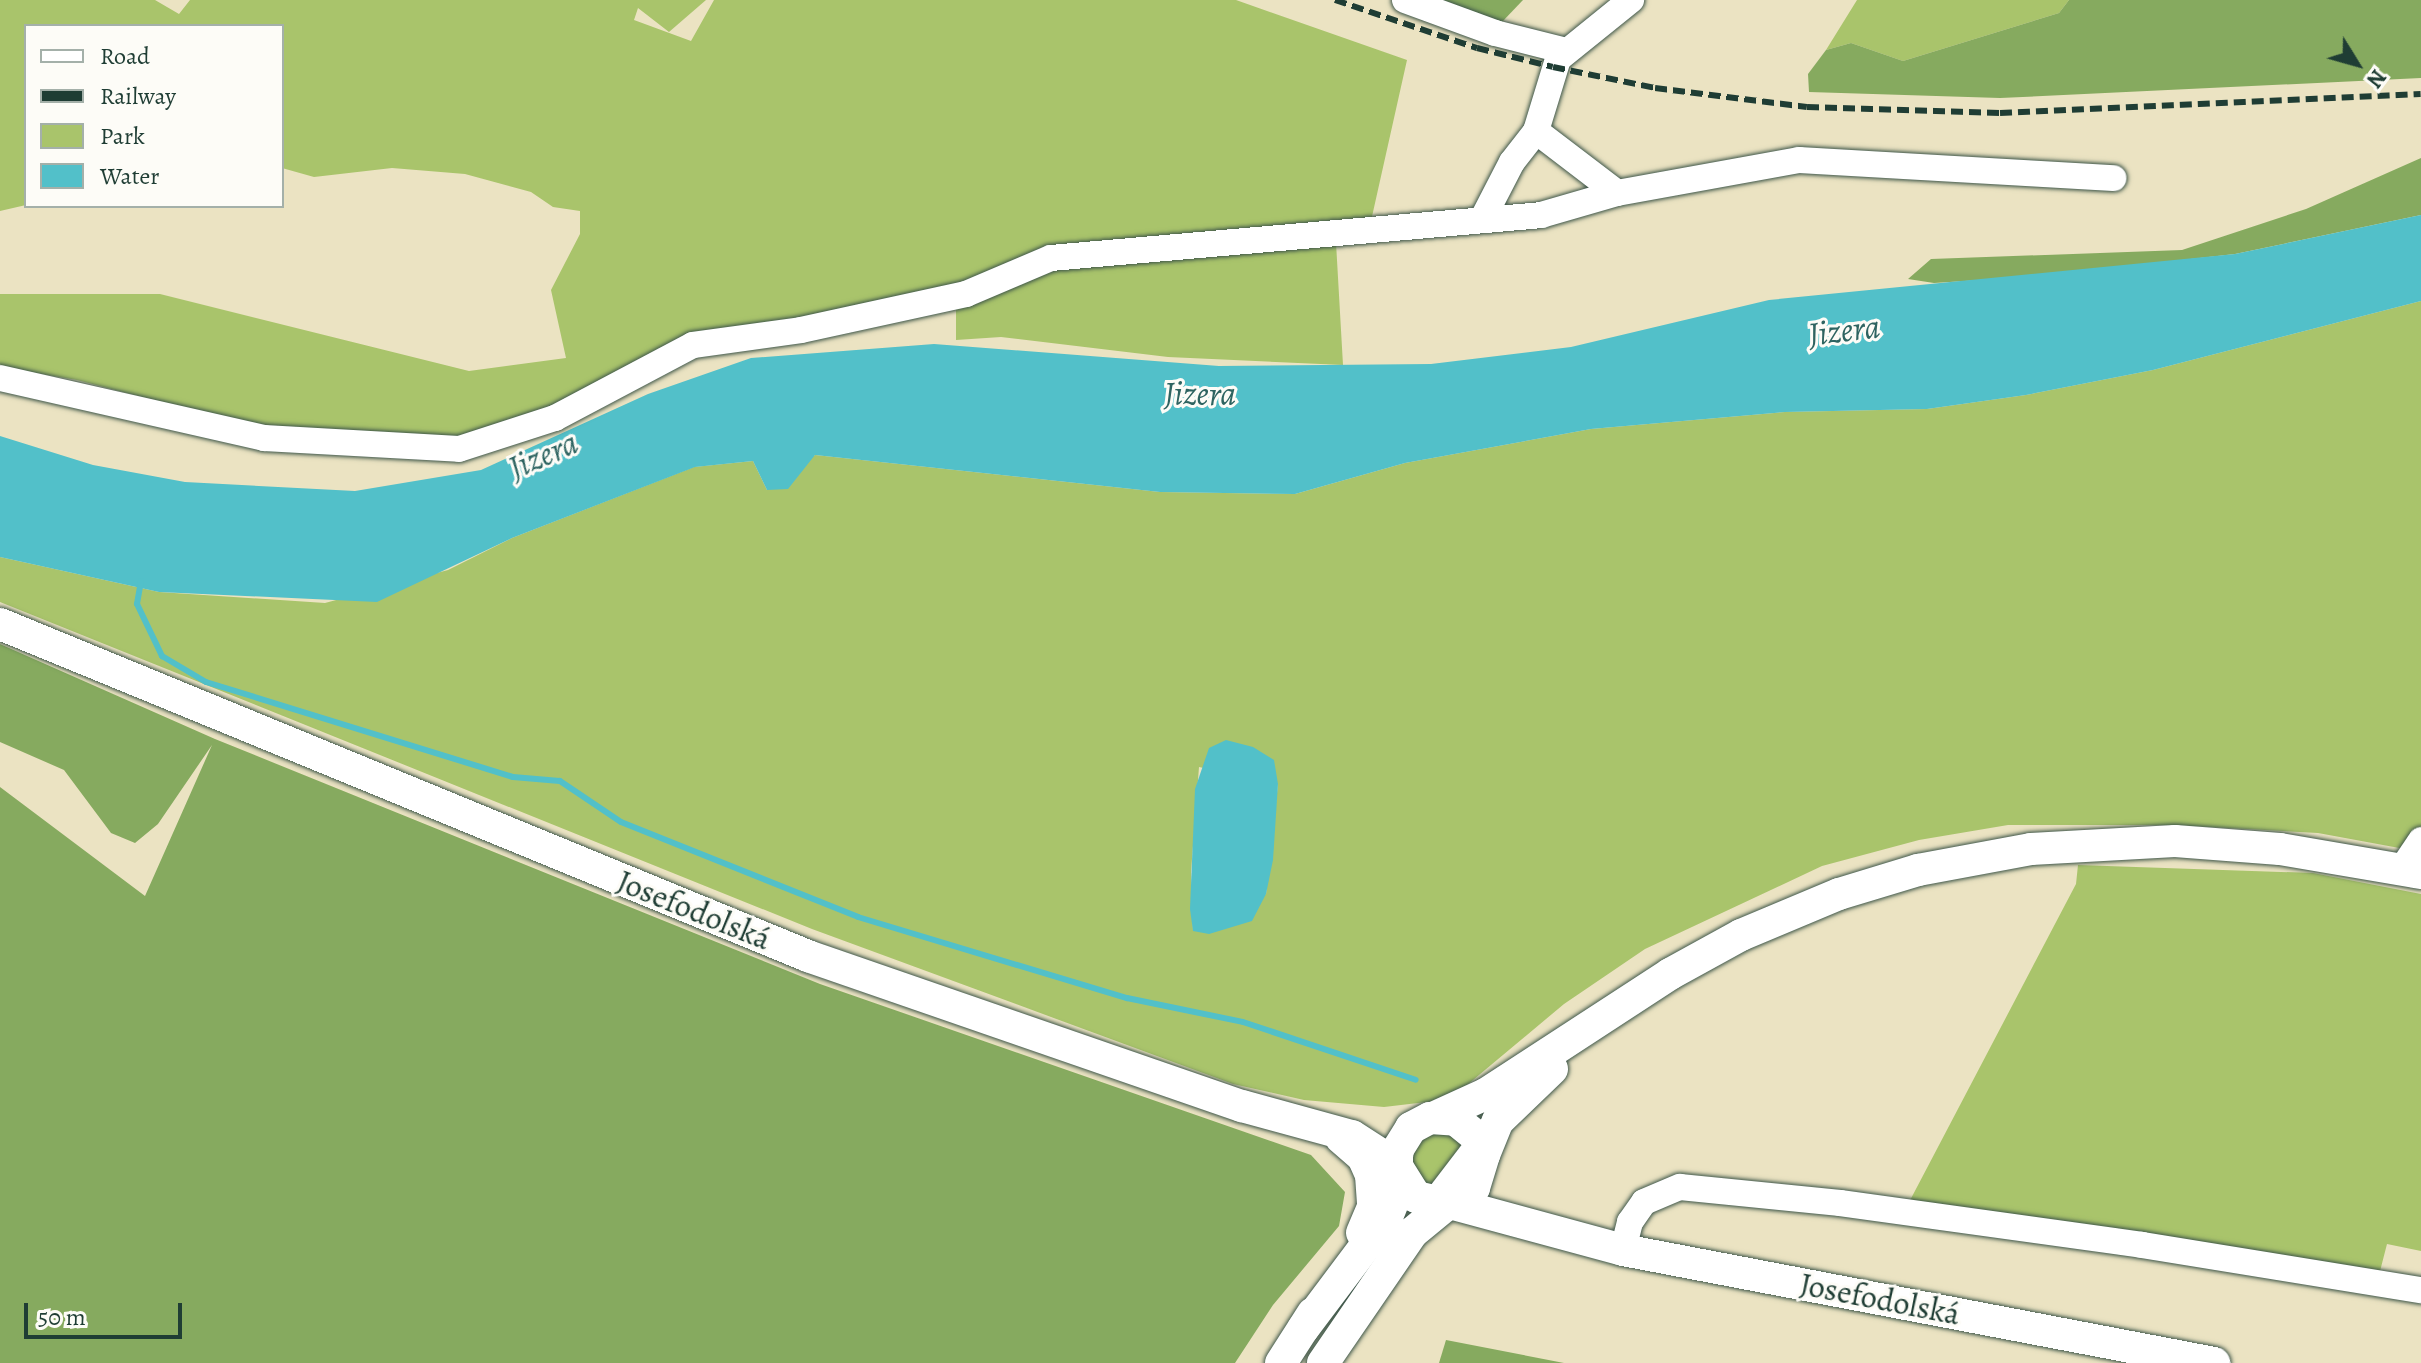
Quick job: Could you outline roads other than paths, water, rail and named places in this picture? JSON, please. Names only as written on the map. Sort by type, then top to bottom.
[{"type":"main road","name":"Josefodolská","points":[[0,624],[808,956],[1242,1106],[1317,1126],[1375,1146],[1397,1166]]},
{"type":"main road","points":[[1303,1329],[1387,1217],[1397,1192],[1397,1166],[1405,1135],[1432,1118],[1486,1094],[1670,974],[1778,918],[1880,881],[1987,856],[2175,841],[2294,851],[2411,872]]},
{"type":"main road","points":[[1323,1363],[1412,1233],[1443,1204],[1474,1188],[1482,1152],[1489,1135],[1504,1114],[1615,1011]]},
{"type":"main road","points":[[1317,1126],[1432,1118],[1463,1123],[1482,1152]]},
{"type":"main road","points":[[1281,1363],[1373,1207],[1371,1175],[1363,1157],[1344,1140],[1317,1126]]},
{"type":"main road","name":"Josefodolská","points":[[1482,1152],[1498,1188],[1548,1231]]},
{"type":"main road","points":[[1397,1166],[1409,1191],[1443,1204]]},
{"type":"main road","name":"Josefodolská","points":[[1443,1204],[1623,1250],[2214,1363]]},
{"type":"street","points":[[1405,0],[1495,33],[1566,51]]},
{"type":"street","points":[[1482,220],[1512,162],[1536,131],[1553,67],[1566,51],[1631,0]]},
{"type":"street","points":[[1536,131],[1617,193]]},
{"type":"street","points":[[0,378],[264,438],[459,449],[555,418],[693,345],[801,330],[966,294],[1051,258],[1541,215],[1617,193],[1799,160],[2113,178]]},
{"type":"street","points":[[2411,872],[2421,840]]},
{"type":"street","points":[[1623,1250],[1630,1222],[1644,1202],[1680,1187],[1840,1203],[2421,1290]]},
{"type":"water","name":"Jizera","points":[[2421,215],[2421,301],[2153,370],[2026,395],[1927,409],[1785,412],[1591,429],[1405,463],[1295,494],[1160,492],[815,455],[788,489],[767,490],[753,461],[695,467],[512,538],[377,602],[159,592],[0,557],[0,436],[93,465],[185,482],[355,491],[481,470],[648,394],[751,358],[934,344],[1219,366],[1431,364],[1571,347],[1769,300],[2235,254]]},
{"type":"water","points":[[1226,740],[1253,747],[1274,760],[1278,784],[1273,860],[1266,894],[1252,921],[1209,934],[1193,931],[1190,909],[1195,789],[1209,748]]},
{"type":"waterway","points":[[141,581],[137,604],[162,656],[206,682],[513,777],[560,781],[621,822],[858,917],[1127,998],[1243,1022],[1416,1080]]},
{"type":"railway","points":[[1335,0],[1477,48],[1553,67],[1655,88],[1807,107],[2000,113],[2421,94]]}]
